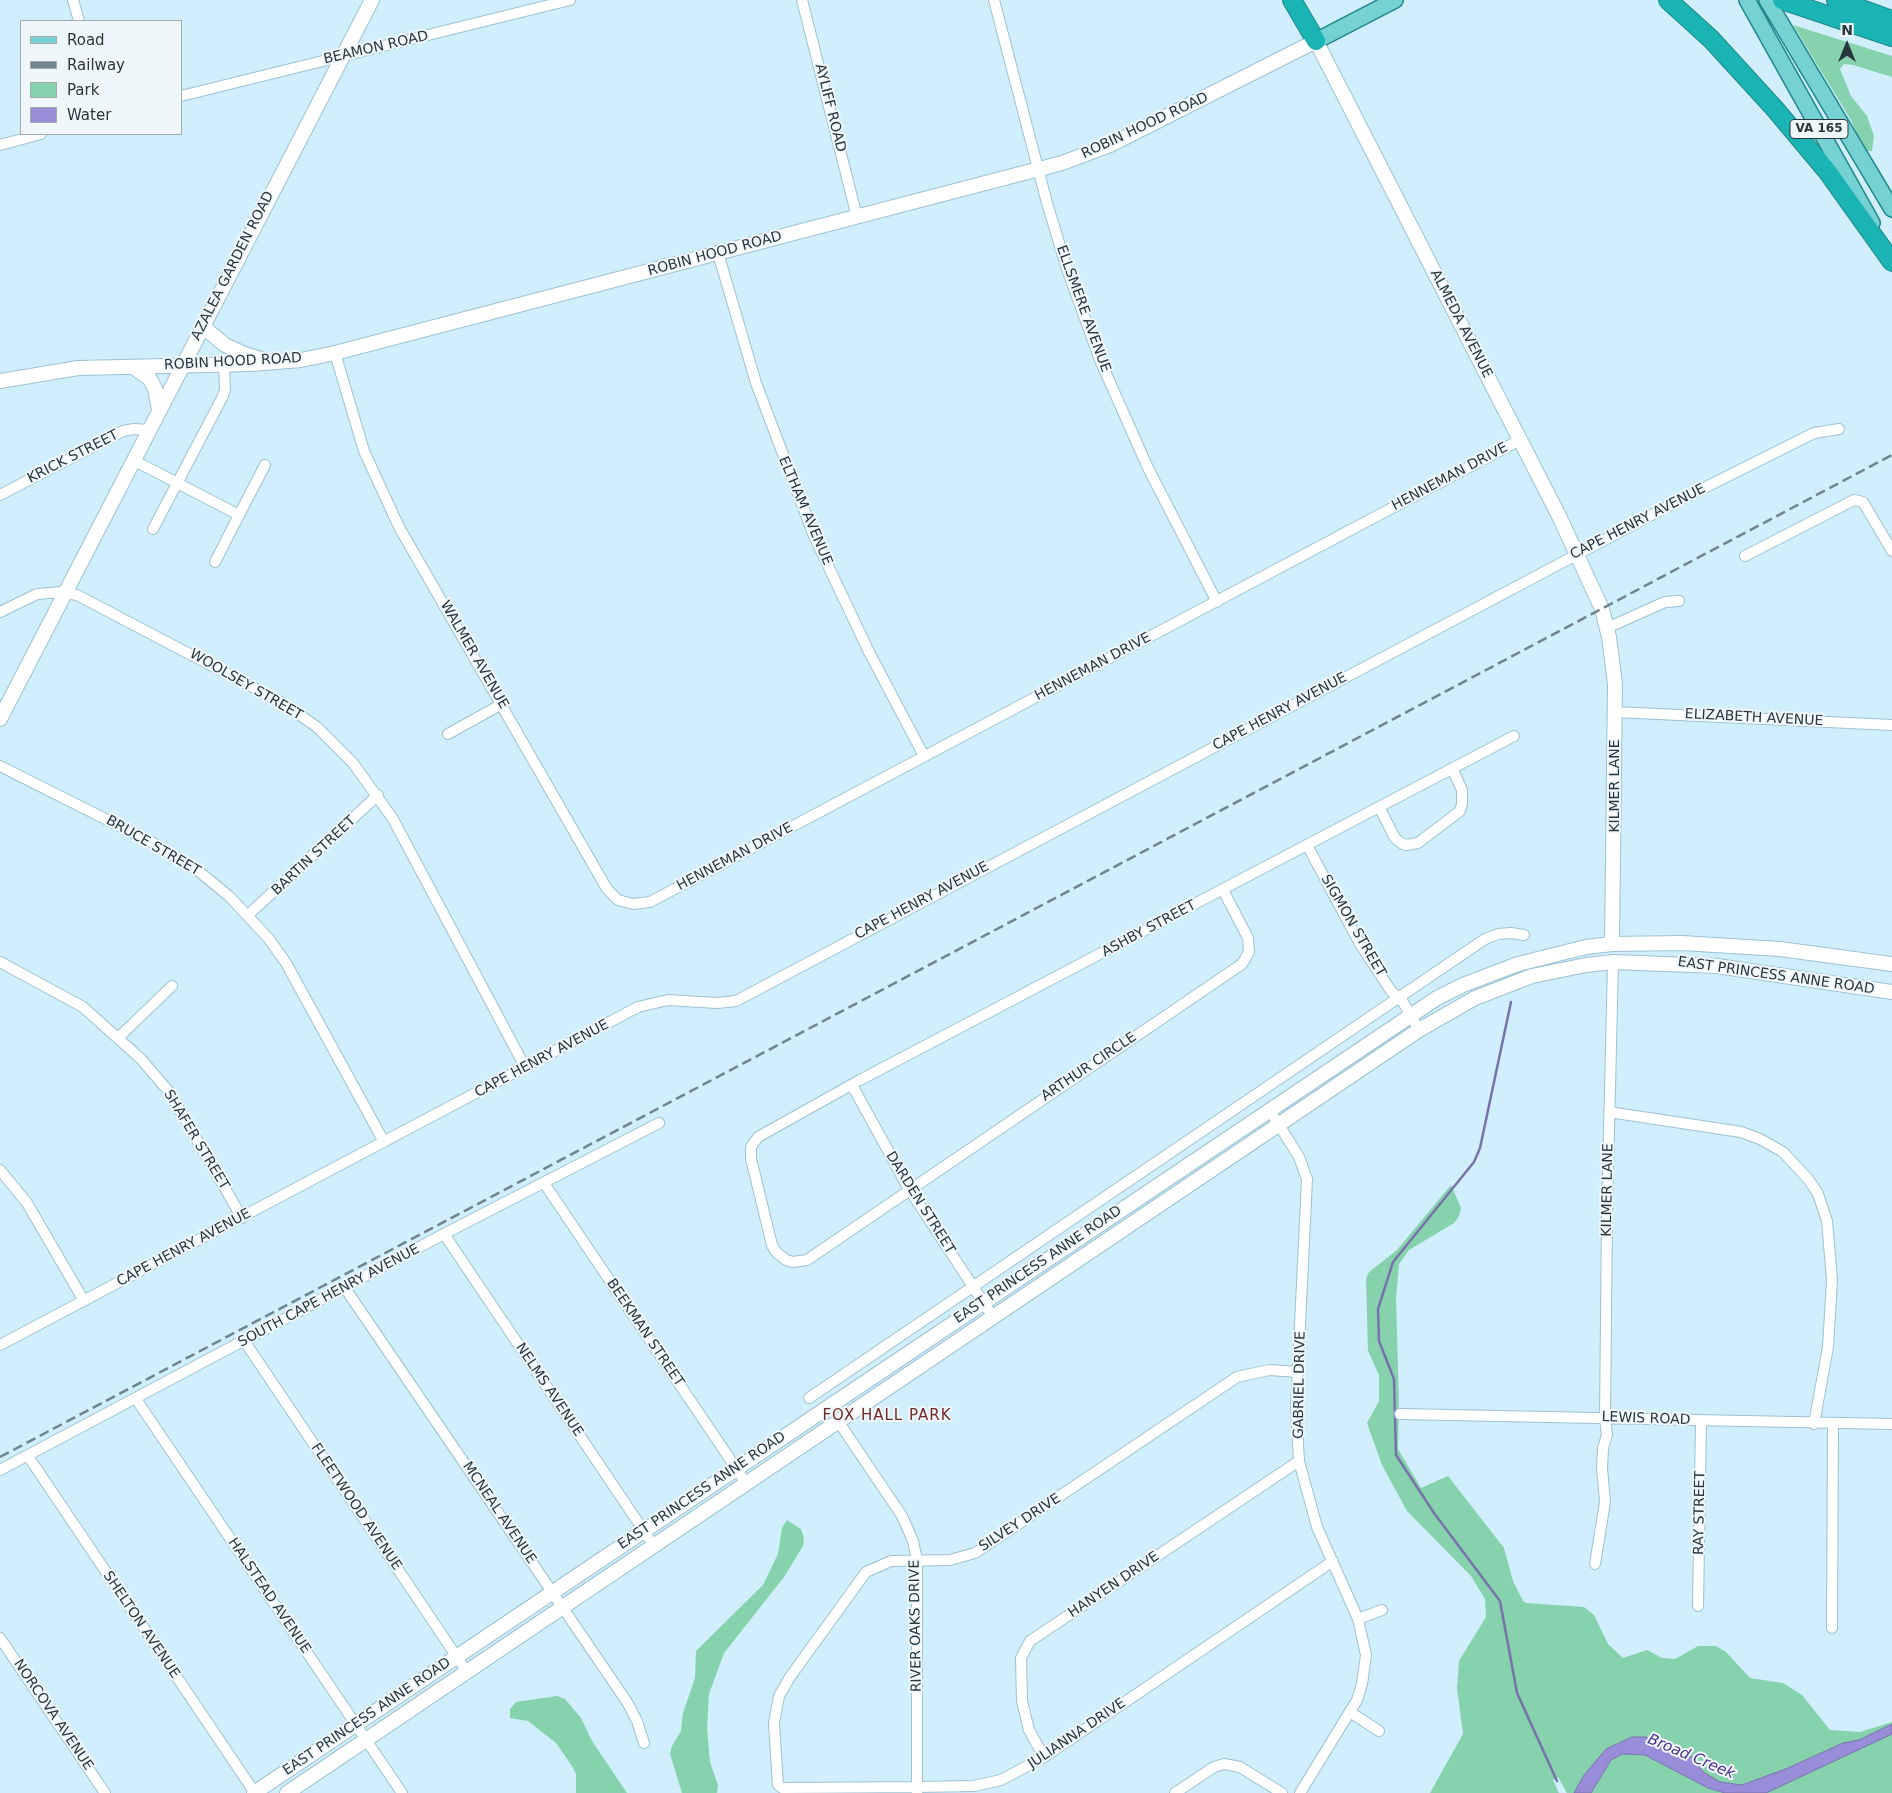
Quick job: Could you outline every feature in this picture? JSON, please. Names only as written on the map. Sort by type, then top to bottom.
[{"type":"highway","points":[[1292,0],[1316,41]]},
{"type":"highway","points":[[1668,0],[1711,40],[1784,120],[1827,171],[1892,262]]},
{"type":"highway","points":[[1836,0],[1892,20]]},
{"type":"highway","points":[[1787,2],[1892,37]]},
{"type":"main road","name":"AZALEA GARDEN ROAD","points":[[0,719],[372,0]]},
{"type":"main road","name":"ROBIN HOOD ROAD","points":[[0,381],[78,368],[277,362],[300,360],[335,353],[1038,169],[1110,145],[1395,0]]},
{"type":"main road","name":"VA 165","points":[[1747,0],[1892,258]]},
{"type":"main road","name":"VA 165","points":[[1767,0],[1892,210]]},
{"type":"main road","name":"ALMEDA AVENUE","points":[[1316,41],[1520,440],[1602,609]]},
{"type":"main road","points":[[202,326],[214,337],[239,352],[277,362]]},
{"type":"main road","points":[[133,367],[150,379],[155,389],[159,410]]},
{"type":"main road","name":"KILMER LANE","points":[[1602,609],[1613,664],[1615,712],[1612,954]]},
{"type":"main road","name":"EAST PRINCESS ANNE ROAD","points":[[287,1793],[1419,1030],[1475,998],[1516,981],[1586,965],[1640,942],[1780,949],[1892,964]]},
{"type":"main road","name":"EAST PRINCESS ANNE ROAD","points":[[254,1793],[1410,1014],[1437,998],[1490,974],[1518,964],[1586,947],[1643,962],[1717,966],[1892,992]]},
{"type":"street","points":[[73,0],[79,20]]},
{"type":"street","name":"BEAMON ROAD","points":[[182,96],[570,0]]},
{"type":"street","name":"AYLIFF ROAD","points":[[802,0],[857,217]]},
{"type":"street","name":"ELLSMERE AVENUE","points":[[994,0],[1038,169],[1067,269],[1100,360],[1148,468],[1217,602]]},
{"type":"street","points":[[0,145],[37,135]]},
{"type":"street","name":"ELTHAM AVENUE","points":[[718,253],[756,383],[814,536],[869,652],[924,756]]},
{"type":"street","name":"WALMER AVENUE","points":[[335,353],[359,435],[380,490],[409,546],[502,704],[607,889],[618,900],[633,904],[650,902],[664,894]]},
{"type":"street","points":[[153,529],[222,398],[225,390],[224,365]]},
{"type":"street","name":"KRICK STREET","points":[[0,495],[122,432],[134,429],[149,430]]},
{"type":"street","name":"CAPE HENRY AVENUE","points":[[0,1345],[638,1007],[668,1000],[717,1003],[736,1001],[1576,554],[1814,433],[1839,429]]},
{"type":"street","name":"HENNEMAN DRIVE","points":[[664,894],[1520,440]]},
{"type":"street","points":[[133,460],[239,514]]},
{"type":"street","points":[[215,562],[265,465]]},
{"type":"street","points":[[1745,556],[1854,500],[1863,502],[1892,551]]},
{"type":"street","name":"WOOLSEY STREET","points":[[0,612],[37,594],[65,592],[77,595],[281,702],[317,727],[335,744],[378,795],[394,819],[525,1067]]},
{"type":"street","points":[[1607,628],[1665,602],[1679,602]]},
{"type":"street","points":[[448,734],[502,704]]},
{"type":"street","name":"ELIZABETH AVENUE","points":[[1615,712],[1892,725]]},
{"type":"street","name":"ASHBY STREET","points":[[868,1217],[807,1260],[793,1262],[786,1260],[776,1252],[772,1245],[750,1154],[751,1147],[758,1137],[852,1085],[1514,736]]},
{"type":"street","name":"BRUCE STREET","points":[[0,766],[177,857],[213,882],[248,915],[274,947],[301,988],[384,1142]]},
{"type":"street","points":[[1379,807],[1395,838],[1406,845],[1418,843],[1460,811],[1463,797],[1462,790],[1452,768]]},
{"type":"street","name":"BARTIN STREET","points":[[248,915],[378,795]]},
{"type":"street","name":"SIGMON STREET","points":[[1307,845],[1360,944],[1391,991],[1399,997],[1419,1030]]},
{"type":"street","name":"ARTHUR CIRCLE","points":[[868,1217],[1242,964],[1249,952],[1248,938],[1223,890]]},
{"type":"street","points":[[809,1398],[1485,939],[1511,932],[1524,935]]},
{"type":"street","name":"KILMER LANE","points":[[1595,1564],[1605,1502],[1603,1448],[1607,1435],[1605,1418],[1612,954]]},
{"type":"street","name":"SHAFER STREET","points":[[0,962],[84,1007],[119,1037],[170,1093],[242,1218]]},
{"type":"street","points":[[119,1037],[172,986]]},
{"type":"street","name":"DARDEN STREET","points":[[852,1085],[908,1189],[993,1317]]},
{"type":"street","name":"GABRIEL DRIVE","points":[[1269,1109],[1300,1157],[1307,1179],[1296,1429],[1299,1461],[1309,1502],[1358,1619],[1366,1655],[1365,1668],[1357,1700],[1300,1793]]},
{"type":"street","points":[[1609,1112],[1741,1132],[1760,1139],[1783,1152],[1809,1180],[1818,1194],[1827,1221],[1833,1289],[1828,1347],[1814,1424]]},
{"type":"street","name":"SOUTH CAPE HENRY AVENUE","points":[[0,1470],[245,1342],[444,1234],[659,1123]]},
{"type":"street","points":[[0,1170],[27,1202],[84,1301]]},
{"type":"street","name":"BEEKMAN STREET","points":[[544,1183],[746,1483]]},
{"type":"street","name":"NELMS AVENUE","points":[[444,1234],[654,1546]]},
{"type":"street","name":"MCNEAL AVENUE","points":[[346,1288],[627,1702],[637,1722],[644,1743]]},
{"type":"street","name":"FLEETWOOD AVENUE","points":[[245,1342],[467,1672]]},
{"type":"street","name":"SILVEY DRIVE","points":[[782,1788],[776,1780],[774,1723],[784,1686],[866,1572],[891,1561],[963,1557],[987,1546],[1237,1378],[1264,1370],[1298,1372]]},
{"type":"street","name":"HALSTEAD AVENUE","points":[[136,1398],[402,1793]]},
{"type":"street","name":"LEWIS ROAD","points":[[1400,1414],[1814,1424],[1892,1424]]},
{"type":"street","name":"RIVER OAKS DRIVE","points":[[838,1421],[902,1516],[913,1541],[916,1560],[917,1790]]},
{"type":"street","name":"RAY STREET","points":[[1698,1606],[1701,1421]]},
{"type":"street","points":[[1832,1628],[1833,1424]]},
{"type":"street","name":"SHELTON AVENUE","points":[[28,1456],[254,1793]]},
{"type":"street","name":"HANYEN DRIVE","points":[[1044,1757],[1029,1730],[1022,1702],[1021,1658],[1030,1642],[1299,1461]]},
{"type":"street","name":"JULIANNA DRIVE","points":[[782,1788],[917,1790],[986,1784],[1015,1775],[1333,1562]]},
{"type":"street","points":[[1358,1619],[1382,1610]]},
{"type":"street","name":"NORCOVA AVENUE","points":[[0,1638],[106,1793]]},
{"type":"street","points":[[1350,1712],[1379,1731]]},
{"type":"street","points":[[1175,1793],[1214,1767],[1224,1764],[1240,1767],[1282,1793]]},
{"type":"green space","points":[[1793,25],[1892,56],[1892,77],[1853,65],[1844,64],[1840,69],[1851,96],[1867,116],[1874,136],[1872,151],[1867,151],[1862,146],[1851,120]]},
{"type":"green space","points":[[1451,1185],[1461,1208],[1459,1216],[1454,1223],[1409,1250],[1399,1264],[1396,1298],[1399,1404],[1398,1449],[1421,1488],[1448,1476],[1504,1548],[1513,1581],[1523,1601],[1526,1603],[1584,1607],[1594,1615],[1608,1644],[1623,1658],[1647,1650],[1662,1658],[1675,1659],[1698,1646],[1716,1646],[1726,1652],[1750,1678],[1783,1683],[1802,1695],[1830,1730],[1860,1732],[1892,1722],[1892,1724],[1859,1740],[1843,1743],[1788,1768],[1742,1785],[1720,1782],[1702,1772],[1693,1757],[1680,1753],[1673,1747],[1645,1737],[1632,1737],[1606,1749],[1584,1775],[1574,1793],[1567,1793],[1558,1777],[1553,1780],[1559,1793],[1430,1793],[1463,1734],[1457,1688],[1459,1661],[1486,1617],[1485,1599],[1471,1576],[1407,1511],[1382,1465],[1367,1423],[1379,1401],[1379,1375],[1368,1351],[1366,1279],[1369,1272],[1397,1250]]},
{"type":"green space","points":[[787,1520],[801,1529],[804,1538],[803,1546],[784,1577],[724,1653],[709,1694],[707,1728],[710,1762],[718,1785],[717,1793],[682,1793],[670,1754],[672,1746],[681,1731],[683,1713],[695,1678],[696,1651],[763,1585],[778,1554],[782,1528]]},
{"type":"green space","points":[[557,1696],[565,1699],[581,1718],[592,1741],[627,1793],[576,1793],[576,1774],[556,1743],[528,1721],[510,1718],[510,1709],[516,1702]]},
{"type":"green space","points":[[1892,1734],[1892,1793],[1766,1793],[1836,1759]]},
{"type":"green space","points":[[1619,1754],[1645,1755],[1708,1788],[1725,1793],[1591,1793],[1611,1760]]},
{"type":"water","name":"Broad Creek","points":[[1892,1724],[1892,1734],[1766,1793],[1725,1793],[1708,1788],[1645,1755],[1622,1754],[1611,1760],[1591,1793],[1574,1793],[1584,1775],[1606,1749],[1632,1737],[1645,1737],[1673,1747],[1680,1753],[1693,1757],[1703,1772],[1720,1782],[1742,1785],[1788,1768],[1843,1743],[1859,1740]]},
{"type":"waterway","points":[[1511,1002],[1480,1148],[1474,1162],[1393,1262],[1378,1309],[1379,1341],[1394,1379],[1396,1455],[1434,1513],[1500,1601],[1517,1693],[1557,1781]]},
{"type":"railway","points":[[0,1457],[1892,455]]},
{"type":"district","name":"FOX HALL PARK","points":[[887,1416]]}]
